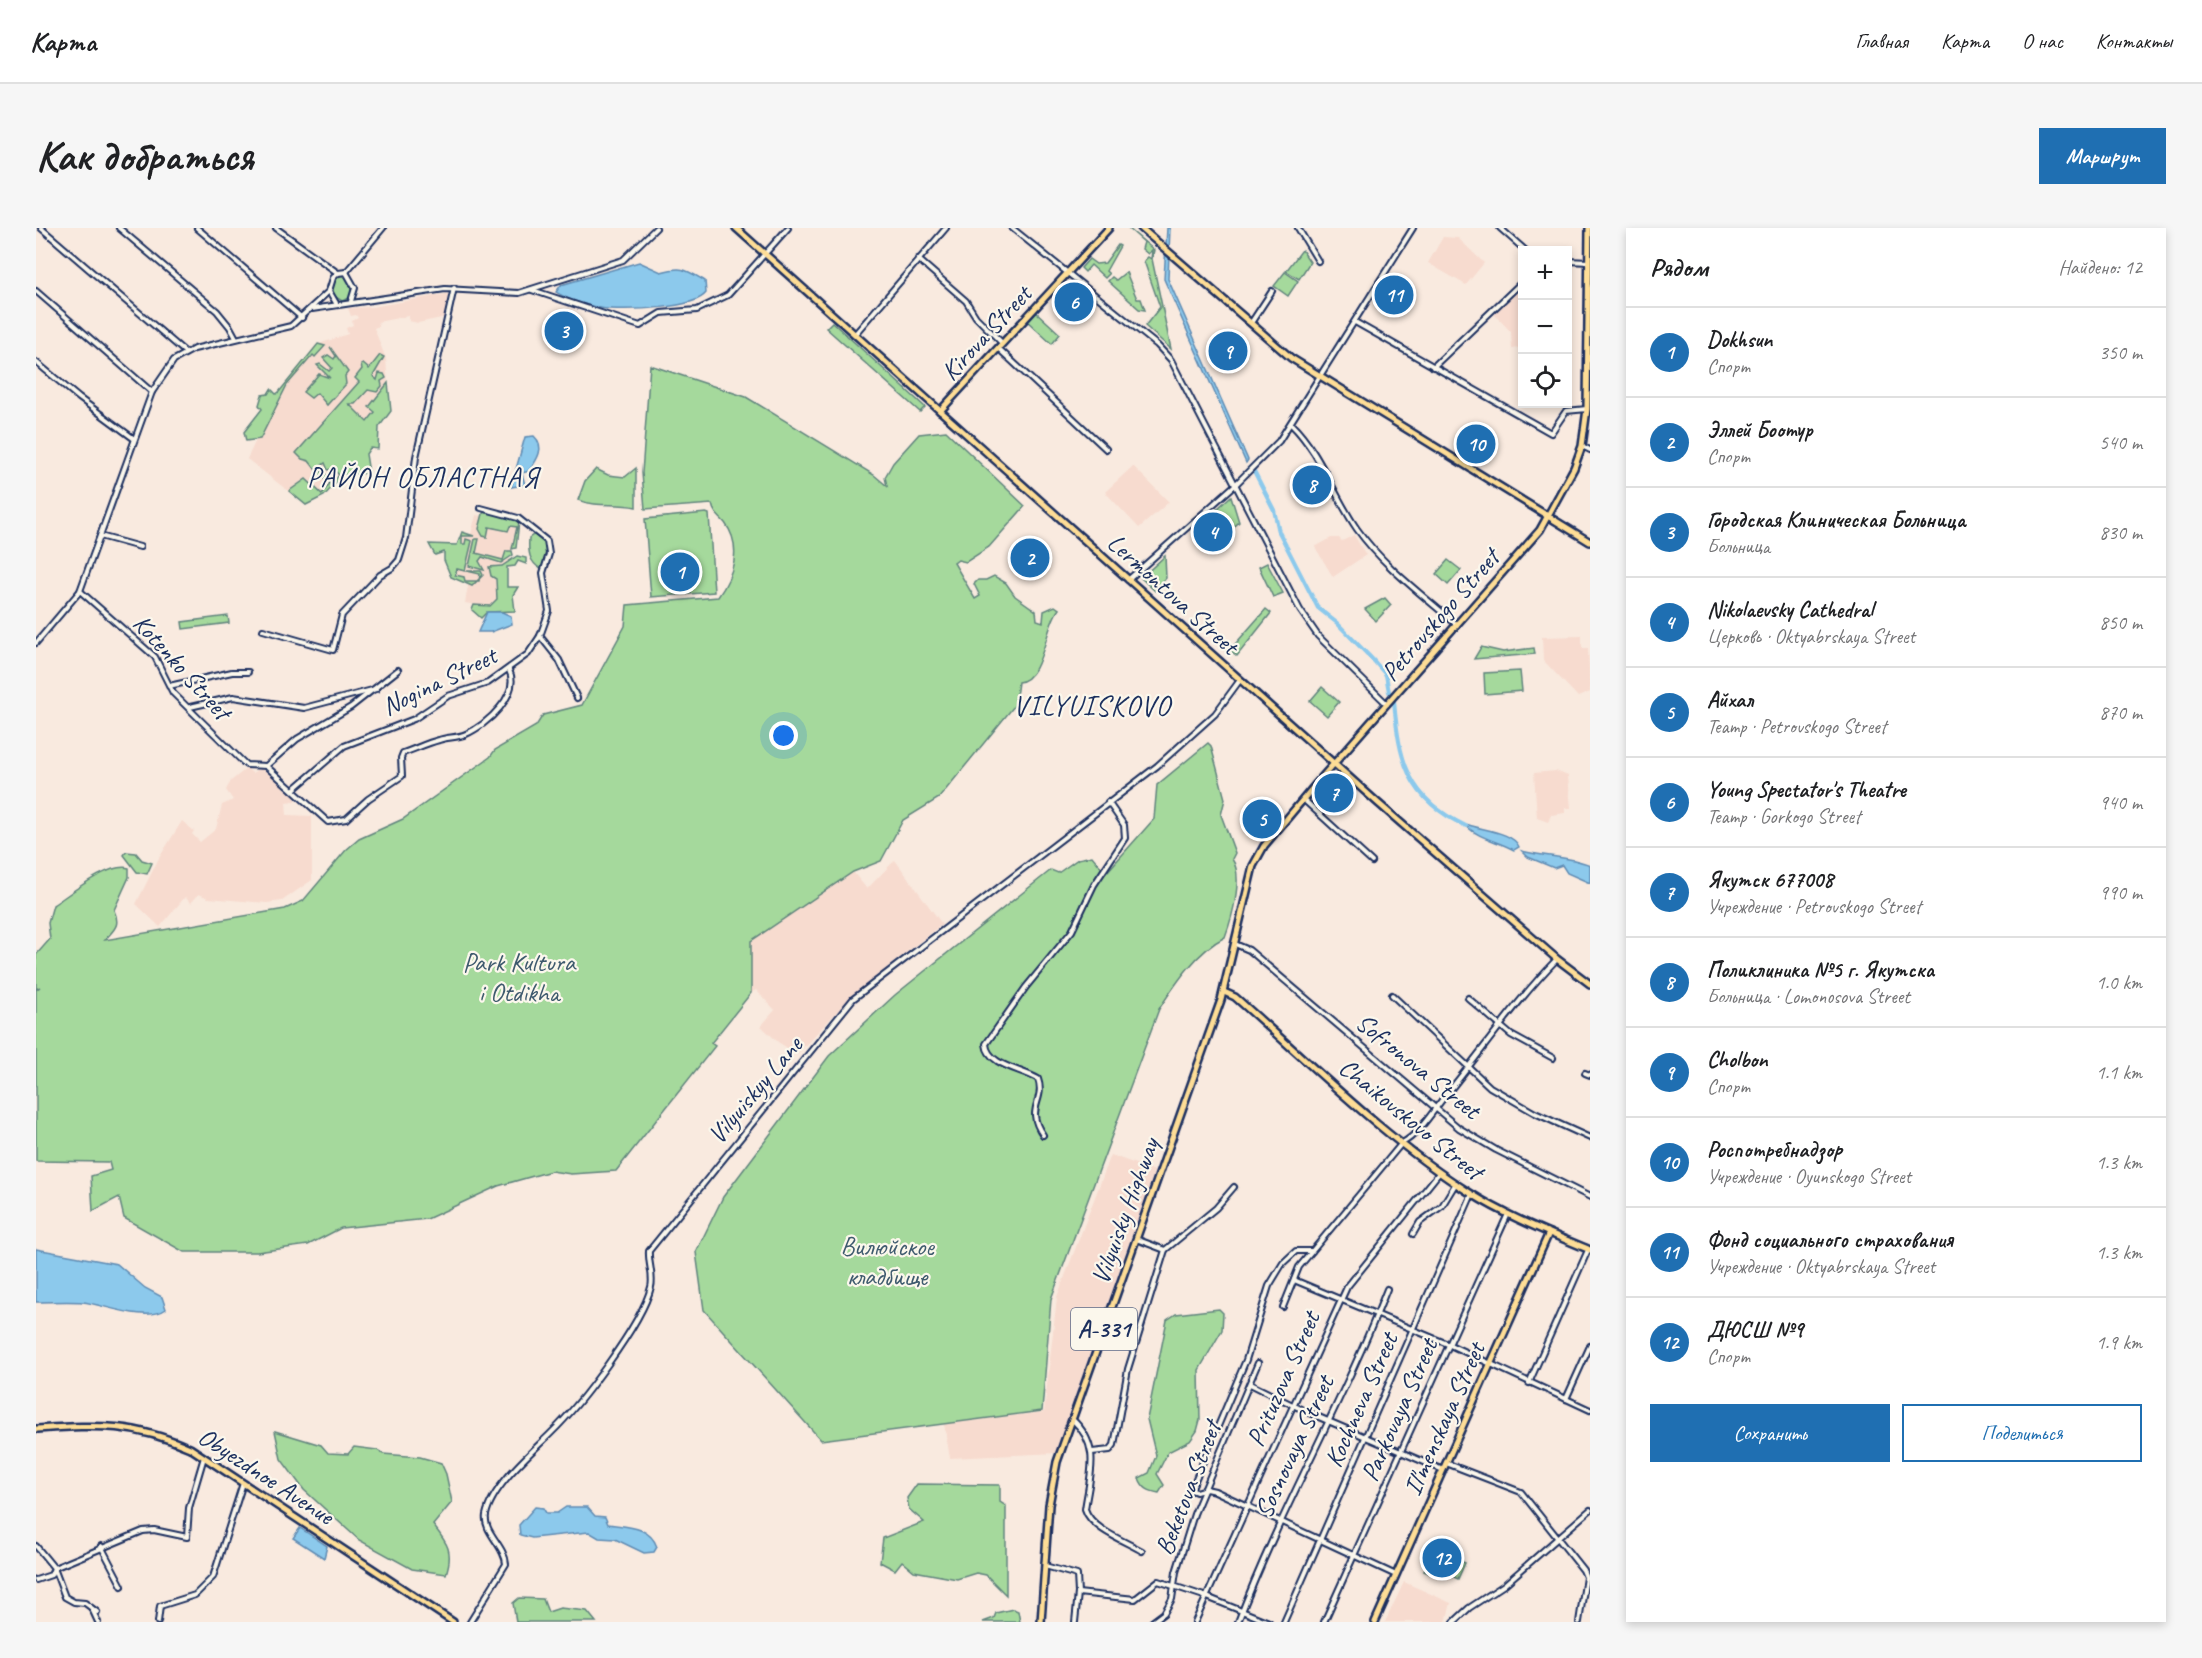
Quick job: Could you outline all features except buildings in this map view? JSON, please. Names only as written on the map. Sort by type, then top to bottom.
[{"type":"main road","name":"Lermontova Street","points":[[736,228],[1240,680],[1557,959],[1590,984]]},
{"type":"main road","name":"Kirova Street","points":[[940,411],[1109,228]]},
{"type":"main road","points":[[1141,228],[1284,353],[1321,378],[1590,542]]},
{"type":"main road","name":"Petrovskogo Street","points":[[1224,992],[1253,866],[1264,846],[1334,763],[1458,626],[1540,530],[1574,468],[1582,447],[1587,409],[1589,228]]},
{"type":"main road","name":"Chaikovskovo Street","points":[[1224,992],[1235,997],[1402,1143],[1440,1173],[1508,1214],[1589,1250]]},
{"type":"main road","name":"Vilyuisky Highway","points":[[1041,1622],[1053,1477],[1224,992]]},
{"type":"main road","name":"Il'menskaya Street","points":[[1375,1622],[1549,1233]]},
{"type":"main road","name":"Obyezdnoe Avenue","points":[[36,1429],[98,1425],[123,1426],[174,1440],[244,1482],[453,1622]]},
{"type":"street","points":[[41,228],[185,352]]},
{"type":"street","points":[[120,228],[210,305],[230,327],[236,338]]},
{"type":"street","points":[[198,228],[302,318]]},
{"type":"street","points":[[276,228],[331,270],[346,273],[351,277],[355,293],[361,301]]},
{"type":"street","points":[[346,273],[383,228]]},
{"type":"street","points":[[311,309],[337,303],[454,288],[507,295],[531,290],[623,260],[656,228]]},
{"type":"street","points":[[531,290],[640,326],[662,314],[692,311],[728,295],[788,228]]},
{"type":"street","points":[[855,334],[946,228]]},
{"type":"street","points":[[1012,228],[1157,345],[1171,360],[1307,621],[1388,704]]},
{"type":"street","points":[[1298,228],[1318,261]]},
{"type":"street","points":[[1128,580],[1266,456],[1291,424],[1321,378],[1413,228]]},
{"type":"street","points":[[1500,228],[1520,246]]},
{"type":"street","points":[[918,259],[966,301],[976,317],[1002,343]]},
{"type":"street","points":[[1572,261],[1589,262]]},
{"type":"street","points":[[331,270],[333,278]]},
{"type":"street","points":[[36,643],[80,591],[133,438],[152,392],[168,365],[185,352],[236,338],[282,329],[302,318],[329,291],[333,278],[338,273]]},
{"type":"street","points":[[1433,367],[1518,286]]},
{"type":"street","points":[[263,630],[333,650],[342,615],[380,575],[392,568],[399,560],[406,538],[416,457],[454,288]]},
{"type":"street","points":[[36,291],[152,392]]},
{"type":"street","points":[[329,291],[337,303]]},
{"type":"street","points":[[1250,324],[1272,291]]},
{"type":"street","points":[[351,301],[355,293]]},
{"type":"street","points":[[1355,322],[1551,433],[1566,411],[1587,409]]},
{"type":"street","points":[[998,348],[1106,449]]},
{"type":"street","points":[[36,362],[79,398],[133,438]]},
{"type":"street","points":[[1291,424],[1306,441],[1358,530],[1378,556],[1458,626]]},
{"type":"street","points":[[1582,447],[1590,450]]},
{"type":"street","name":"Nogina Street","points":[[293,790],[344,746],[414,718],[448,696],[488,683],[509,670],[528,654],[540,636],[549,611],[543,573],[549,554],[547,541],[518,519],[480,508]]},
{"type":"street","points":[[100,536],[140,546]]},
{"type":"street","name":"Kotenko Street","points":[[80,591],[155,657],[169,686],[246,765],[266,766],[328,822],[346,819],[368,799],[402,776],[401,754],[435,741],[465,735],[485,722],[510,690],[513,680],[509,670]]},
{"type":"street","points":[[540,636],[559,660],[577,698]]},
{"type":"street","points":[[266,766],[297,739],[351,707],[398,670]]},
{"type":"street","points":[[169,686],[232,672],[248,672]]},
{"type":"street","name":"Vilyuiskyy Lane","points":[[470,1622],[506,1564],[502,1547],[487,1527],[487,1510],[504,1482],[578,1404],[630,1329],[645,1304],[652,1286],[648,1261],[652,1246],[853,999],[1186,742],[1215,714],[1240,680]]},
{"type":"street","points":[[190,707],[233,697],[304,708],[376,689]]},
{"type":"street","points":[[1303,799],[1372,862]]},
{"type":"street","points":[[1043,1135],[1035,1123],[1034,1115],[1040,1085],[1038,1079],[994,1059],[987,1051],[986,1044],[1026,987],[1072,931],[1100,875],[1125,838],[1124,825],[1108,802]]},
{"type":"street","name":"Sofronova Street","points":[[1235,944],[1249,950],[1459,1128],[1496,1150],[1590,1197]]},
{"type":"street","points":[[1283,1307],[1299,1267],[1402,1143],[1408,1140],[1435,1109],[1557,959]]},
{"type":"street","points":[[1392,995],[1469,1068],[1506,1097],[1590,1138]]},
{"type":"street","points":[[1468,998],[1500,1027],[1553,1058]]},
{"type":"street","name":"Prituzova Street","points":[[1195,1622],[1349,1283],[1440,1173]]},
{"type":"street","points":[[1413,1234],[1420,1222],[1442,1206],[1456,1183]]},
{"type":"street","points":[[1092,1452],[1110,1450],[1114,1445],[1128,1369],[1165,1250],[1216,1208],[1234,1187]]},
{"type":"street","name":"Kochneva Street","points":[[1284,1622],[1472,1194]]},
{"type":"street","name":"Parkovaya Street","points":[[1324,1622],[1508,1214]]},
{"type":"street","points":[[1136,1239],[1165,1250]]},
{"type":"street","points":[[1529,1383],[1589,1250]]},
{"type":"street","points":[[1312,1251],[1294,1252],[1280,1266],[1269,1286],[1246,1360],[1190,1487],[1196,1492],[1206,1489],[1281,1520],[1396,1575]]},
{"type":"street","points":[[1294,1280],[1450,1345],[1590,1410]]},
{"type":"street","name":"Sosnovaya Street","points":[[1238,1622],[1281,1520],[1378,1314],[1387,1289]]},
{"type":"street","points":[[1566,1399],[1590,1346]]},
{"type":"street","name":"Beketova Street","points":[[1152,1622],[1164,1613],[1176,1586],[1176,1572],[1194,1514],[1258,1363]]},
{"type":"street","points":[[1250,1384],[1443,1470]]},
{"type":"street","points":[[1072,1419],[1085,1434],[1092,1452],[1093,1465],[1085,1509],[1086,1515],[1111,1534],[1142,1551]]},
{"type":"street","points":[[36,1580],[51,1575],[54,1568],[101,1546],[143,1531],[154,1530],[187,1537],[189,1508],[204,1457]]},
{"type":"street","points":[[1446,1463],[1514,1488],[1557,1536],[1586,1577],[1579,1622]]},
{"type":"street","points":[[158,1622],[160,1606],[195,1595],[213,1577],[244,1482]]},
{"type":"street","points":[[1454,1622],[1469,1608],[1504,1585],[1557,1536],[1590,1510]]},
{"type":"street","points":[[36,1546],[54,1568],[65,1597],[74,1602],[85,1603],[97,1612]]},
{"type":"street","points":[[101,1546],[122,1586]]},
{"type":"street","points":[[1045,1566],[1077,1575],[1075,1622]]},
{"type":"street","points":[[1078,1593],[1135,1599],[1158,1581],[1269,1622]]},
{"type":"street","points":[[91,1607],[98,1622]]},
{"type":"shaded area","points":[[1443,237],[1458,238],[1484,263],[1466,285],[1428,263]]},
{"type":"shaded area","points":[[1518,291],[1518,348],[1512,349],[1511,332],[1494,314]]},
{"type":"shaded area","points":[[451,293],[446,317],[418,323],[409,321],[408,316],[378,322],[379,326],[374,328],[386,359],[390,411],[323,495],[305,504],[247,459],[279,392],[316,345],[348,334],[346,328],[353,325],[352,321],[358,318],[356,315],[351,316],[348,308],[372,307]]},
{"type":"shaded area","points":[[1133,466],[1169,502],[1139,528],[1105,492]]},
{"type":"shaded area","points":[[476,515],[519,522],[508,565],[495,606],[492,608],[465,603],[468,586],[465,581],[451,577],[463,533],[471,534]]},
{"type":"shaded area","points":[[1354,535],[1366,555],[1333,577],[1315,547],[1331,538],[1339,538],[1342,541]]},
{"type":"shaded area","points":[[1582,636],[1582,648],[1588,648],[1590,692],[1578,697],[1543,660],[1542,637]]},
{"type":"shaded area","points":[[254,767],[265,768],[296,795],[295,801],[286,802],[287,815],[312,816],[312,880],[282,901],[267,903],[208,898],[199,894],[191,903],[185,897],[160,927],[136,904],[159,858],[182,821],[194,831],[192,834],[200,842],[216,829],[222,805],[233,800],[226,790],[231,781],[247,768],[252,773],[257,770]]},
{"type":"shaded area","points":[[1556,771],[1568,776],[1571,808],[1565,808],[1565,813],[1551,815],[1548,822],[1537,818],[1534,773]]},
{"type":"shaded area","points":[[895,860],[942,924],[853,995],[797,1054],[778,1042],[761,1026],[775,1010],[756,990],[751,993],[751,941],[853,872],[867,889]]},
{"type":"shaded area","points":[[1111,1155],[1155,1171],[1057,1453],[950,1458],[944,1424],[1044,1412],[1057,1297]]},
{"type":"shaded area","points":[[1404,1582],[1451,1603],[1446,1622],[1385,1622]]},
{"type":"green space","points":[[1128,228],[1154,250],[1152,259],[1171,349],[1145,326],[1160,307],[1144,261],[1148,257],[1151,259],[1152,250],[1148,254],[1142,249],[1144,242]]},
{"type":"green space","points":[[1118,245],[1120,246],[1106,271],[1109,274],[1105,278],[1091,265],[1085,272],[1081,268],[1089,259],[1096,264],[1105,263]]},
{"type":"green space","points":[[1302,250],[1310,262],[1299,279],[1286,271]]},
{"type":"green space","points":[[1126,272],[1137,299],[1141,299],[1145,310],[1139,309],[1108,281],[1112,277],[1116,280]]},
{"type":"green space","points":[[1285,272],[1298,281],[1288,296],[1274,286]]},
{"type":"green space","points":[[341,275],[348,278],[352,293],[350,298],[342,301],[334,296],[333,290],[335,281]]},
{"type":"green space","points":[[1035,311],[1060,334],[1052,344],[1026,320]]},
{"type":"green space","points":[[832,322],[925,407],[920,412],[826,328]]},
{"type":"green space","points":[[318,344],[325,346],[315,357],[313,355],[287,385],[260,439],[246,441],[244,432],[262,409],[259,405],[262,395],[268,394],[271,389],[276,394],[279,392]]},
{"type":"green space","points":[[330,347],[348,372],[345,376],[346,384],[327,405],[317,393],[311,398],[303,392],[319,374],[330,378],[317,365],[320,364],[329,371],[332,368],[323,358],[328,355],[334,359],[336,356]]},
{"type":"green space","points":[[380,355],[384,357],[373,376],[377,380],[379,373],[384,374],[386,378],[381,381],[382,386],[377,392],[368,390],[355,404],[349,404],[367,422],[375,412],[369,407],[388,383],[391,411],[379,427],[378,449],[370,448],[366,454],[369,473],[343,475],[324,496],[306,505],[289,491],[306,479],[322,494],[330,483],[317,473],[323,471],[333,482],[339,475],[333,469],[328,470],[325,463],[316,470],[309,461],[302,459],[296,453],[359,382],[355,378],[362,369],[361,365],[369,369]]},
{"type":"green space","name":"Park Kultura i Otdikha","points":[[650,365],[746,397],[874,475],[887,486],[885,477],[893,463],[919,434],[946,431],[1025,506],[989,547],[966,562],[958,560],[954,563],[975,599],[980,596],[974,584],[978,580],[986,580],[994,576],[1006,583],[1015,596],[1036,611],[1037,620],[1043,622],[1044,611],[1055,606],[1059,609],[1033,672],[1027,679],[1018,682],[1015,705],[939,798],[903,820],[881,861],[853,872],[751,941],[751,993],[711,1043],[715,1046],[616,1171],[571,1174],[551,1171],[498,1186],[427,1219],[341,1228],[308,1245],[257,1252],[184,1252],[124,1218],[119,1197],[93,1211],[91,1176],[111,1170],[109,1162],[36,1161],[36,990],[40,987],[36,989],[36,955],[50,939],[48,923],[53,905],[90,880],[121,867],[129,868],[129,877],[114,910],[117,920],[116,927],[105,940],[285,909],[303,901],[346,850],[359,839],[403,819],[490,757],[495,750],[536,726],[543,715],[582,705],[625,626],[627,605],[718,597],[732,571],[735,551],[730,532],[715,513],[712,504],[645,509],[642,473]]},
{"type":"green space","points":[[636,468],[636,507],[593,504],[578,500],[585,481],[596,469],[608,475],[625,477]]},
{"type":"green space","points":[[1231,496],[1239,522],[1222,539],[1222,526],[1216,522],[1207,523],[1202,530],[1200,525]]},
{"type":"green space","points":[[484,510],[519,521],[516,548],[512,549],[517,527],[510,526],[508,531],[489,527],[487,537],[483,536],[479,529]]},
{"type":"green space","points":[[709,514],[714,592],[651,597],[645,519]]},
{"type":"green space","points":[[462,532],[474,536],[462,536],[462,544],[465,544],[466,539],[472,541],[465,571],[457,569],[455,575],[464,577],[465,581],[477,581],[472,586],[451,577],[444,560],[444,552],[435,555],[429,544],[457,545]]},
{"type":"green space","points":[[536,533],[547,544],[548,553],[541,569],[534,563],[529,552],[529,538]]},
{"type":"green space","points":[[475,539],[479,539],[476,553],[503,560],[506,551],[512,551],[513,555],[501,563],[482,557],[479,561],[484,570],[469,566]]},
{"type":"green space","points":[[517,556],[526,558],[526,564],[518,561],[515,566],[507,567],[507,587],[518,587],[513,595],[515,611],[487,612],[481,618],[472,610],[474,605],[490,606],[497,599],[496,579],[491,576],[489,567],[502,566]]},
{"type":"green space","points":[[1165,556],[1166,578],[1155,591],[1141,578]]},
{"type":"green space","points":[[1448,560],[1461,570],[1448,585],[1436,574]]},
{"type":"green space","points":[[1267,563],[1283,593],[1273,597],[1259,567]]},
{"type":"green space","points":[[467,571],[481,571],[483,575],[479,579],[480,574]]},
{"type":"green space","points":[[1385,598],[1391,605],[1376,621],[1365,609]]},
{"type":"green space","points":[[1266,609],[1271,613],[1237,656],[1230,650]]},
{"type":"green space","points":[[228,616],[229,623],[183,629],[182,622]]},
{"type":"green space","points":[[1481,647],[1503,652],[1534,648],[1535,654],[1474,659]]},
{"type":"green space","points":[[1520,671],[1522,691],[1485,694],[1484,673]]},
{"type":"green space","points":[[1322,687],[1339,702],[1327,716],[1310,701]]},
{"type":"green space","name":"Вилюйское кладбище","points":[[1208,743],[1211,746],[1225,799],[1221,815],[1235,853],[1232,859],[1237,876],[1237,886],[1233,908],[1225,937],[1196,959],[1159,1009],[1051,1299],[1042,1411],[821,1440],[704,1310],[696,1252],[723,1197],[829,1056],[895,995],[1051,870],[1058,873],[1078,859],[1092,856],[1106,873],[1154,819],[1157,785]]},
{"type":"green space","points":[[126,852],[136,853],[142,860],[152,863],[147,874],[137,872],[124,855]]},
{"type":"green space","points":[[1219,1309],[1223,1313],[1222,1330],[1199,1370],[1200,1420],[1197,1431],[1190,1441],[1168,1452],[1157,1474],[1164,1485],[1159,1493],[1152,1491],[1144,1487],[1139,1478],[1149,1473],[1156,1456],[1147,1419],[1167,1320],[1176,1314]]},
{"type":"green space","points":[[275,1431],[321,1445],[328,1453],[348,1454],[354,1447],[377,1450],[383,1454],[420,1457],[441,1463],[446,1474],[452,1502],[433,1525],[448,1548],[449,1559],[446,1574],[412,1569],[359,1540],[304,1490],[281,1459]]},
{"type":"green space","points":[[917,1484],[1000,1485],[1000,1502],[1006,1506],[1006,1595],[986,1575],[976,1573],[957,1579],[914,1571],[902,1561],[895,1570],[880,1562],[883,1538],[924,1522],[909,1509],[907,1498]]},
{"type":"green space","points":[[1434,1545],[1443,1549],[1442,1553],[1465,1563],[1458,1579],[1435,1568],[1431,1574],[1424,1571]]},
{"type":"green space","points":[[519,1598],[543,1599],[548,1612],[560,1608],[587,1611],[596,1622],[516,1622],[513,1603]]},
{"type":"green space","points":[[1013,1609],[1018,1611],[1020,1622],[983,1622],[994,1618],[996,1613]]},
{"type":"water","points":[[1167,228],[1170,228],[1168,279],[1248,460],[1246,463],[1164,279]]},
{"type":"water","points":[[639,262],[661,272],[674,269],[688,271],[705,281],[706,293],[689,302],[676,305],[646,309],[604,309],[590,306],[556,292],[561,285]]},
{"type":"water","points":[[534,436],[538,440],[540,449],[529,471],[522,473],[525,485],[511,487],[525,437]]},
{"type":"water","points":[[487,612],[502,612],[511,616],[512,624],[491,632],[478,632]]},
{"type":"water","points":[[1466,826],[1505,835],[1516,842],[1519,847],[1514,850],[1483,837]]},
{"type":"water","points":[[1522,851],[1590,865],[1590,883],[1567,873],[1562,865],[1554,868],[1528,857]]},
{"type":"water","points":[[36,1249],[117,1264],[145,1288],[162,1297],[166,1309],[158,1313],[138,1314],[83,1302],[36,1302]]},
{"type":"water","points":[[535,1507],[543,1508],[546,1513],[557,1513],[566,1507],[587,1507],[595,1516],[605,1517],[608,1524],[643,1531],[654,1540],[657,1547],[654,1552],[644,1553],[615,1539],[599,1538],[589,1532],[532,1538],[520,1535],[519,1525]]},
{"type":"water","points":[[300,1528],[327,1546],[324,1558],[293,1538]]},
{"type":"waterway","points":[[1254,471],[1274,510],[1279,532],[1318,608],[1337,623],[1386,675],[1389,692]]},
{"type":"waterway","points":[[1394,701],[1399,742],[1410,775],[1419,790],[1431,803],[1466,826]]},
{"type":"place","name":"Фонд социального страхования","points":[[1394,295]]},
{"type":"place","name":"Young Spectator's Theatre","points":[[1074,302]]},
{"type":"place","name":"Городская Клиническая Больница","points":[[564,331]]},
{"type":"place","name":"Cholbon","points":[[1228,351]]},
{"type":"place","name":"Роспотребнадзор","points":[[1476,444]]},
{"type":"place","name":"Поликлиника №5 г. Якутска","points":[[1312,485]]},
{"type":"place","name":"Nikolaevsky Cathedral","points":[[1213,532]]},
{"type":"place","name":"Эллей Боотур","points":[[1030,558]]},
{"type":"place","name":"Dokhsun","points":[[680,572]]},
{"type":"place","name":"Якутск 677008","points":[[1334,793]]},
{"type":"place","name":"Айхал","points":[[1262,819]]},
{"type":"place","name":"ДЮСШ №9","points":[[1442,1558]]},
{"type":"district","name":"РАЙОН ОБЛАСТНАЯ","points":[[423,477]]},
{"type":"district","name":"VILYUISKOVO","points":[[1092,705]]}]
